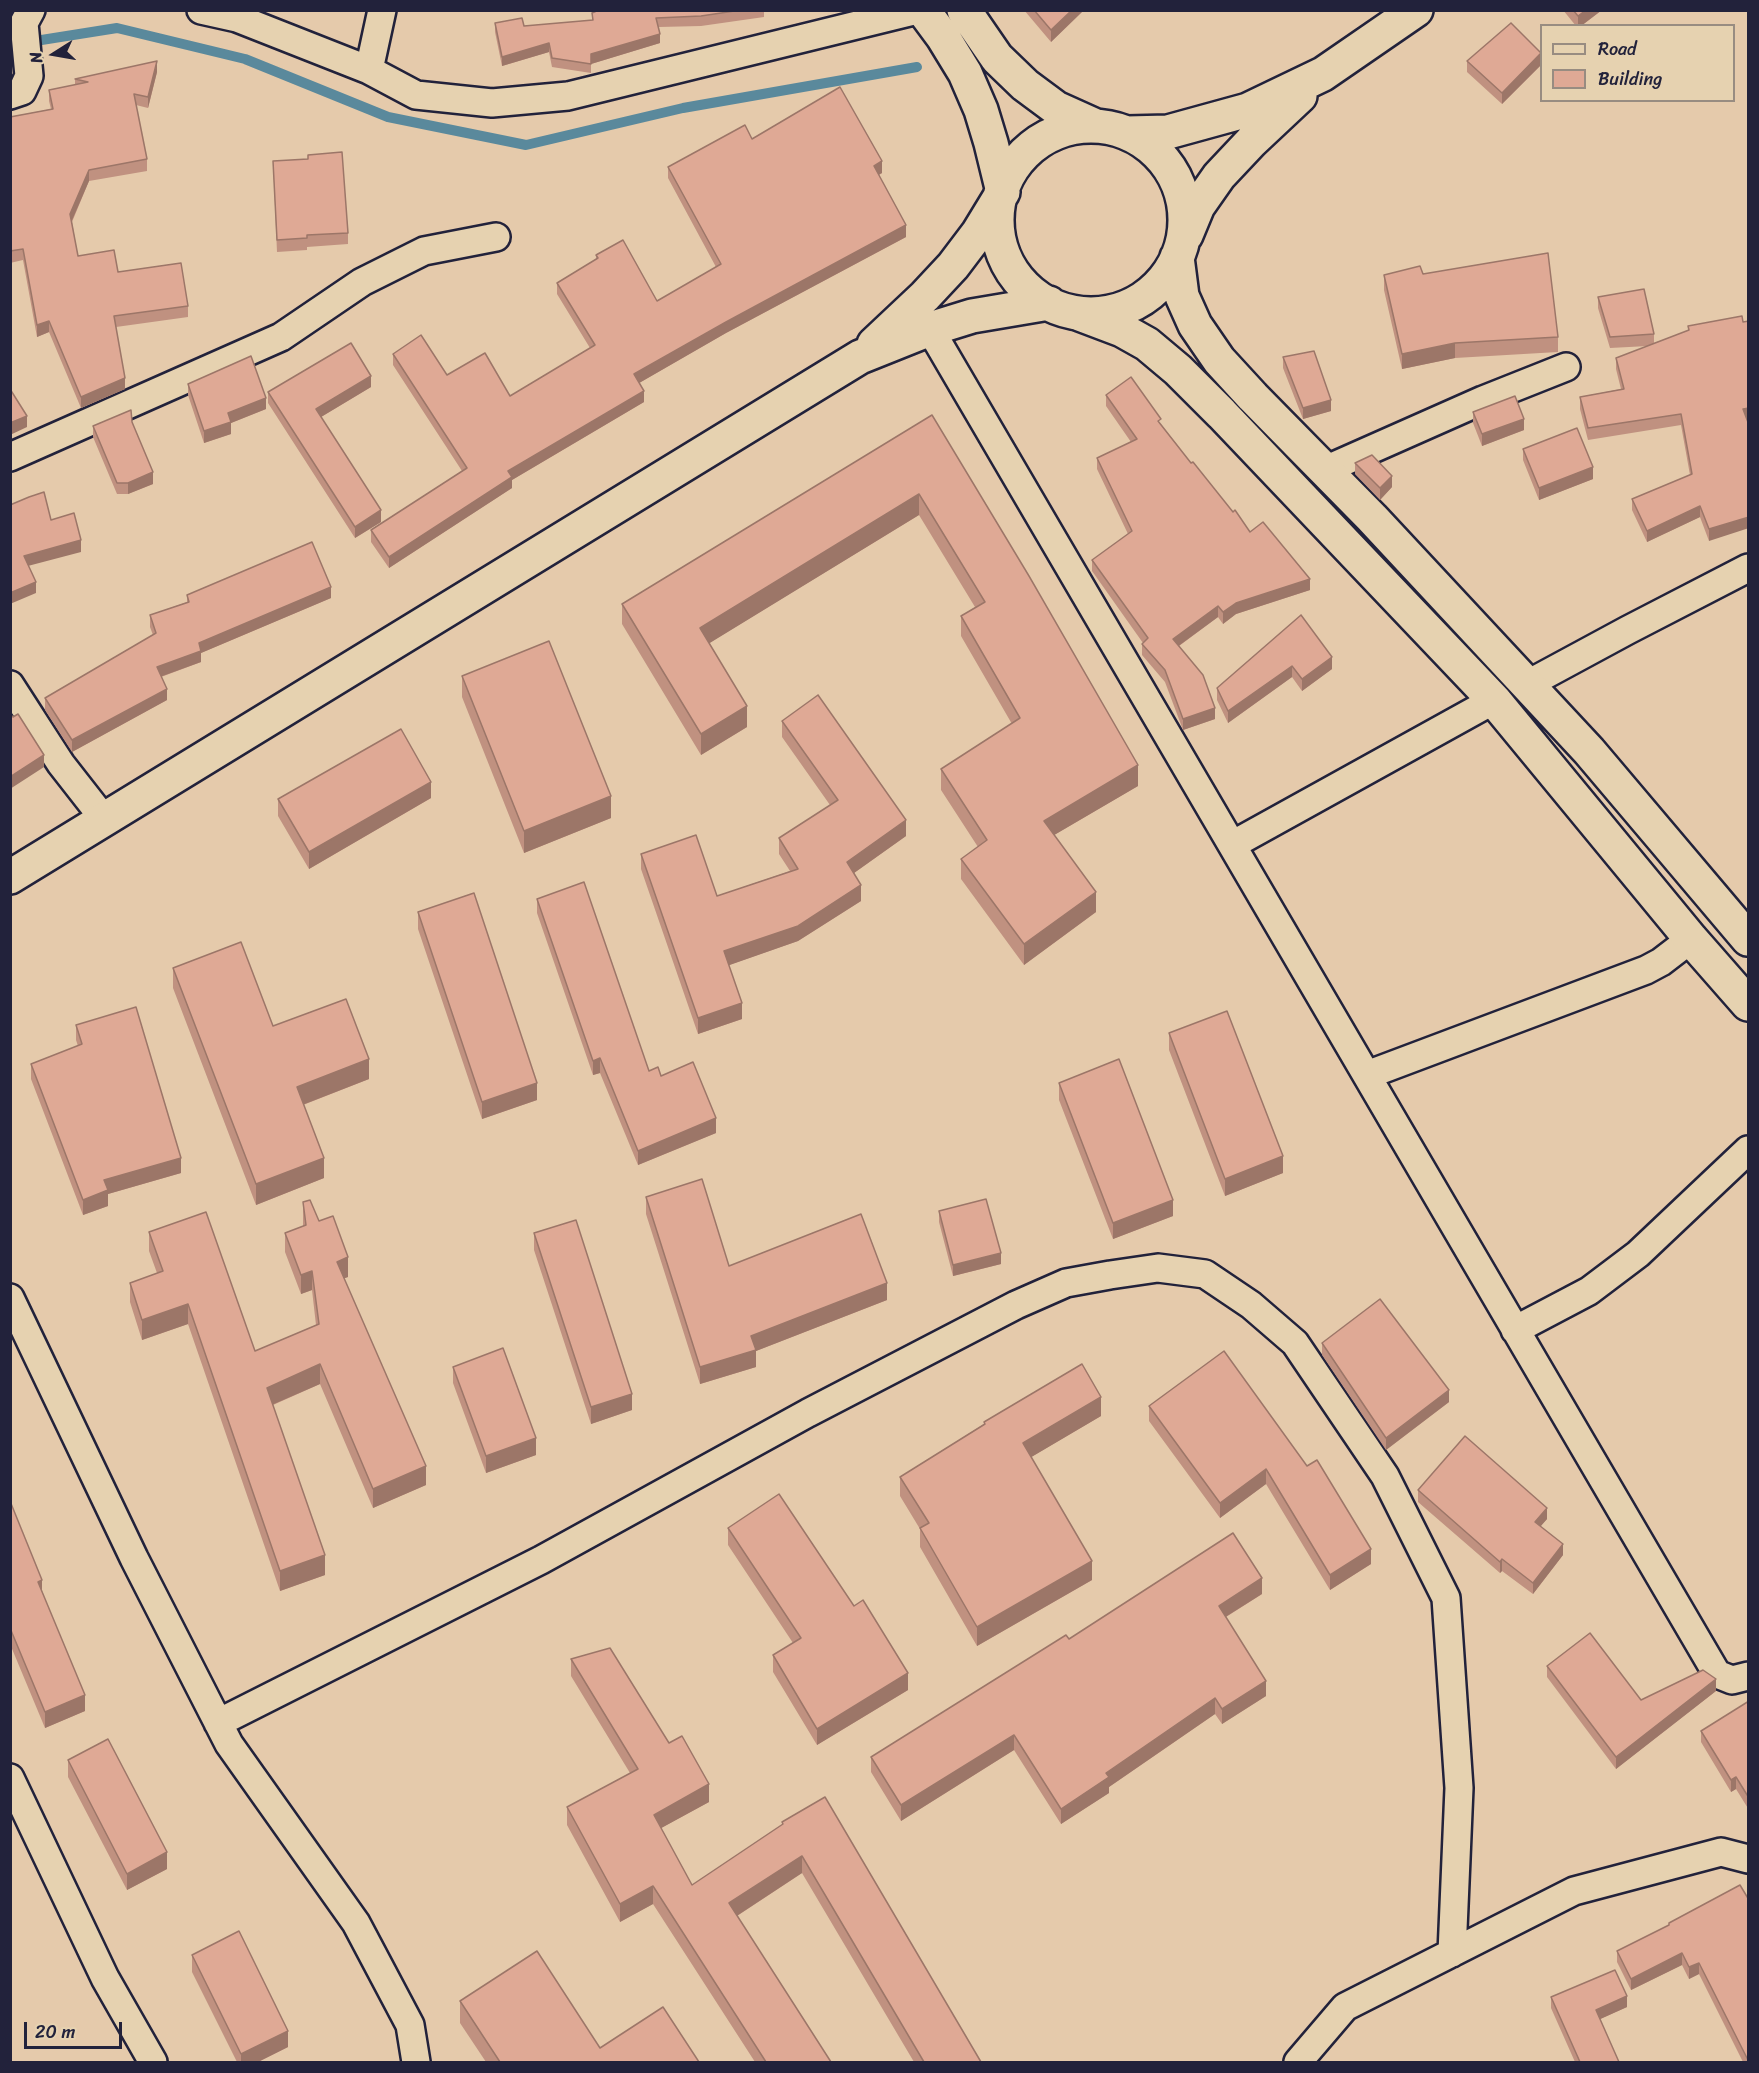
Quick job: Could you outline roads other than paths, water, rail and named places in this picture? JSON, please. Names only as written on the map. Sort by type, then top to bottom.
[{"type":"main road","points":[[860,357],[925,296],[953,266],[978,233],[1003,192],[981,110],[969,82],[943,37],[923,10]]},
{"type":"main road","points":[[964,10],[997,58],[1025,85],[1056,108],[1096,126],[1127,133],[1168,132],[1238,113],[1323,74]]},
{"type":"main road","points":[[10,877],[860,357],[930,329],[972,316],[1063,308],[1091,315],[1123,310],[1151,293],[1173,268],[1198,206],[1219,176],[1251,142],[1323,74],[1416,10]]},
{"type":"main road","points":[[1096,126],[1063,130],[1034,145],[1012,169],[998,205],[998,237],[1010,268],[1031,294],[1122,330],[1139,339],[1178,370],[1494,700],[1691,939],[1749,1004]]},
{"type":"main road","points":[[1127,133],[1154,149],[1174,176],[1185,207],[1180,248],[1182,296],[1195,325],[1219,360],[1528,684],[1589,751],[1749,939]]},
{"type":"street","points":[[201,10],[237,18],[369,70],[416,95],[492,103],[568,96],[918,10]]},
{"type":"street","points":[[369,70],[382,10]]},
{"type":"street","points":[[10,96],[22,91],[29,76],[27,17]]},
{"type":"street","points":[[10,457],[281,336],[362,282],[424,251],[496,237]]},
{"type":"street","points":[[930,329],[1717,1674],[1732,1680],[1749,1676]]},
{"type":"street","points":[[1325,470],[1484,400],[1566,367]]},
{"type":"street","points":[[1528,684],[1749,568]]},
{"type":"street","points":[[10,685],[61,764],[104,819]]},
{"type":"street","points":[[1232,845],[1494,700]]},
{"type":"street","points":[[1366,1076],[1646,970],[1661,962],[1691,939]]},
{"type":"street","points":[[1515,1330],[1589,1291],[1638,1254],[1749,1150]]},
{"type":"street","points":[[218,1723],[541,1560],[808,1413],[1016,1305],[1066,1283],[1110,1275],[1158,1268],[1205,1274],[1251,1305],[1296,1343],[1385,1476],[1446,1598],[1459,1788],[1452,1953]]},
{"type":"street","points":[[10,1298],[134,1558],[229,1744],[356,1923],[410,2025],[416,2062]]},
{"type":"street","points":[[10,1778],[105,1978],[153,2062]]},
{"type":"street","points":[[1298,2062],[1345,2007],[1574,1891],[1721,1852],[1749,1859]]},
{"type":"waterway","points":[[10,45],[117,28],[245,59],[388,117],[526,145],[683,108],[917,67]]}]
